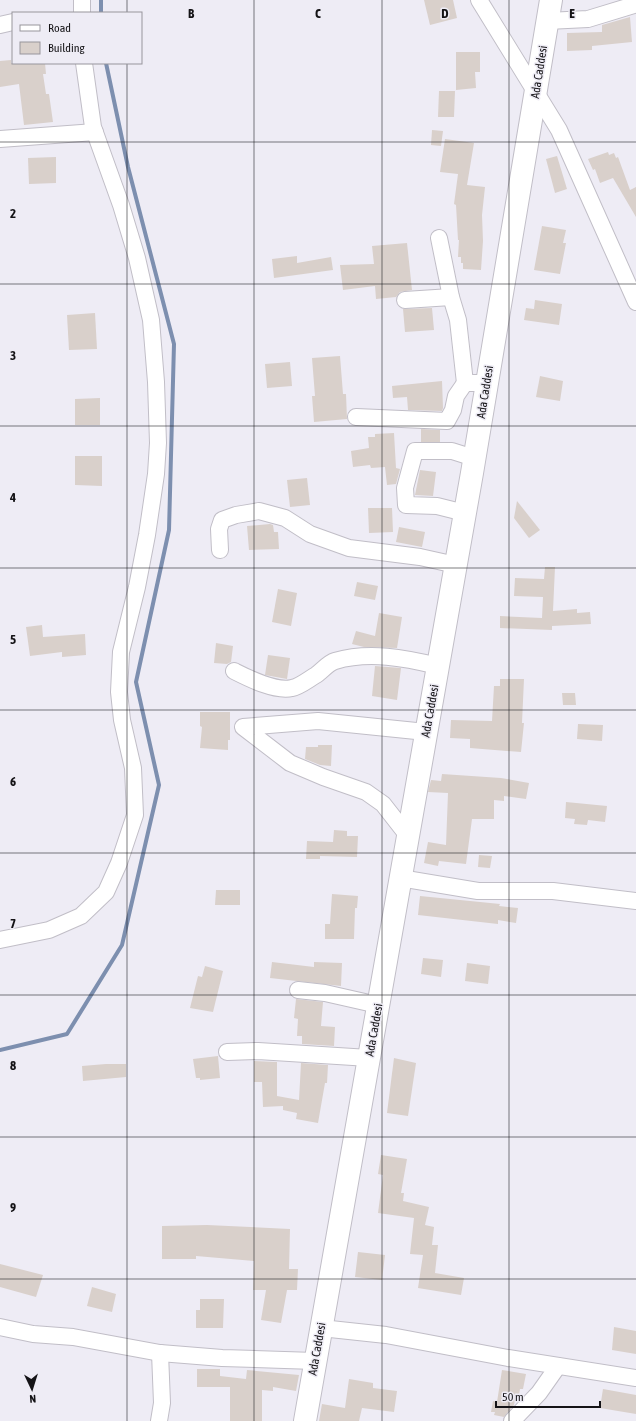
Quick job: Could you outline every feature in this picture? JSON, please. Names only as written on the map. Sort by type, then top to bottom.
[{"type":"main road","name":"Ada Caddesi","points":[[305,1421],[456,565],[551,0]]},
{"type":"street","points":[[479,0],[559,130],[636,302]]},
{"type":"street","points":[[547,21],[588,19],[634,5]]},
{"type":"street","points":[[0,25],[12,22]]},
{"type":"street","points":[[0,940],[49,930],[81,916],[106,892],[119,863],[135,814],[134,768],[122,720],[119,692],[121,652],[146,542],[156,474],[158,443],[156,382],[150,320],[137,258],[95,132],[87,94],[84,64]]},
{"type":"street","points":[[0,139],[95,132]]},
{"type":"street","points":[[356,417],[447,421],[453,410],[456,396],[465,383],[458,320],[450,297],[439,238]]},
{"type":"street","points":[[405,300],[450,297]]},
{"type":"street","points":[[465,383],[487,383]]},
{"type":"street","points":[[465,513],[437,506],[406,505],[405,488],[415,451],[452,451],[474,458]]},
{"type":"street","points":[[220,550],[219,529],[222,520],[236,515],[259,512],[285,518],[310,534],[349,548],[420,557],[456,565]]},
{"type":"street","points":[[234,671],[252,680],[277,687],[292,688],[316,675],[334,661],[376,655],[412,660],[438,666]]},
{"type":"street","points":[[408,836],[383,804],[366,792],[290,764],[243,727],[318,721],[426,732]]},
{"type":"street","points":[[400,878],[478,891],[553,891],[636,901]]},
{"type":"street","points":[[298,990],[324,993],[378,1006]]},
{"type":"street","points":[[227,1052],[258,1051],[369,1058]]},
{"type":"street","points":[[0,1327],[33,1334],[73,1337],[160,1353],[222,1358],[315,1361]]},
{"type":"street","points":[[321,1328],[386,1335],[558,1366],[636,1378]]},
{"type":"street","points":[[159,1421],[162,1403],[160,1353]]},
{"type":"street","points":[[512,1421],[539,1393],[558,1366]]},
{"type":"building","points":[[424,0],[453,0],[457,18],[430,25]]},
{"type":"building","points":[[630,17],[632,42],[592,46],[592,50],[567,51],[567,33],[602,32],[602,25]]},
{"type":"building","points":[[456,52],[480,52],[480,72],[475,72],[476,88],[456,90]]},
{"type":"building","points":[[11,60],[12,64],[45,64],[46,74],[43,74],[46,94],[49,94],[53,122],[24,125],[19,84],[0,87],[0,61]]},
{"type":"building","points":[[439,91],[455,91],[454,117],[438,117]]},
{"type":"building","points":[[432,130],[443,131],[441,146],[431,145]]},
{"type":"building","points":[[445,139],[474,143],[467,185],[485,187],[482,215],[483,241],[481,270],[463,269],[461,257],[458,257],[459,240],[456,205],[454,204],[458,174],[440,172]]},
{"type":"building","points":[[608,152],[609,155],[614,153],[616,158],[618,157],[630,190],[636,187],[636,217],[613,178],[600,183],[595,169],[593,170],[588,159]]},
{"type":"building","points":[[557,156],[567,189],[555,193],[546,159]]},
{"type":"building","points":[[56,157],[56,183],[29,184],[28,158]]},
{"type":"building","points":[[542,226],[566,230],[563,243],[566,243],[560,274],[534,270]]},
{"type":"building","points":[[407,243],[412,290],[400,292],[396,297],[376,299],[375,286],[343,290],[340,265],[374,264],[372,246]]},
{"type":"building","points":[[297,256],[297,263],[331,257],[333,270],[274,278],[272,259]]},
{"type":"building","points":[[535,300],[562,304],[559,325],[524,320],[526,308],[534,309]]},
{"type":"building","points":[[432,308],[434,330],[405,332],[403,309]]},
{"type":"building","points":[[95,313],[97,349],[69,350],[67,315]]},
{"type":"building","points":[[340,356],[343,394],[346,394],[347,419],[314,422],[312,396],[315,396],[312,358]]},
{"type":"building","points":[[290,362],[292,386],[267,388],[265,364]]},
{"type":"building","points":[[540,376],[563,381],[560,401],[536,397]]},
{"type":"building","points":[[442,381],[442,411],[408,410],[407,397],[393,398],[392,386]]},
{"type":"building","points":[[100,398],[100,425],[75,425],[75,399]]},
{"type":"building","points":[[421,429],[440,430],[440,442],[421,442]]},
{"type":"building","points":[[394,433],[396,468],[400,469],[396,484],[387,485],[385,467],[371,468],[370,465],[353,467],[351,451],[369,448],[368,437],[375,437],[375,434]]},
{"type":"building","points":[[75,456],[102,456],[102,486],[75,485]]},
{"type":"building","points":[[420,470],[436,472],[433,496],[415,495]]},
{"type":"building","points":[[307,478],[310,505],[290,507],[287,480]]},
{"type":"building","points":[[517,501],[540,530],[529,538],[514,518]]},
{"type":"building","points":[[368,508],[392,508],[393,532],[369,533]]},
{"type":"building","points":[[273,525],[274,532],[278,532],[279,549],[249,550],[247,526]]},
{"type":"building","points":[[399,527],[425,532],[422,547],[396,542]]},
{"type":"building","points":[[545,567],[555,567],[553,611],[577,609],[577,613],[590,612],[591,624],[552,626],[552,630],[500,628],[500,616],[542,618],[543,597],[514,596],[515,578],[544,579]]},
{"type":"building","points":[[357,582],[378,586],[375,600],[354,596]]},
{"type":"building","points":[[278,589],[297,593],[291,626],[272,622]]},
{"type":"building","points":[[379,613],[402,617],[397,648],[364,647],[352,644],[356,631],[375,636]]},
{"type":"building","points":[[42,625],[43,637],[85,634],[86,655],[62,657],[62,652],[30,656],[26,627]]},
{"type":"building","points":[[216,643],[233,646],[231,662],[227,664],[214,663]]},
{"type":"building","points":[[268,655],[290,658],[287,679],[265,675]]},
{"type":"building","points":[[375,666],[401,668],[397,700],[372,696]]},
{"type":"building","points":[[500,679],[524,679],[522,723],[524,723],[521,752],[470,748],[470,739],[450,738],[451,720],[492,721],[494,686],[500,686]]},
{"type":"building","points":[[562,693],[575,693],[576,705],[563,705]]},
{"type":"building","points":[[200,712],[230,712],[230,740],[228,740],[228,750],[200,748],[202,727],[200,726]]},
{"type":"building","points":[[578,724],[603,725],[602,741],[577,739]]},
{"type":"building","points":[[318,745],[332,745],[331,766],[320,765],[305,759],[306,747],[318,747]]},
{"type":"building","points":[[442,774],[501,778],[529,783],[526,799],[504,796],[504,801],[494,800],[494,819],[472,819],[466,864],[439,861],[438,866],[424,863],[428,842],[446,845],[448,793],[428,792],[431,780],[441,781]]},
{"type":"building","points":[[566,802],[607,806],[605,822],[588,820],[587,825],[574,824],[575,819],[565,818]]},
{"type":"building","points":[[334,830],[347,831],[347,836],[358,836],[357,857],[320,856],[320,859],[306,859],[307,841],[333,842]]},
{"type":"building","points":[[479,855],[492,856],[490,868],[478,867]]},
{"type":"building","points":[[216,890],[240,890],[240,905],[215,905]]},
{"type":"building","points":[[332,894],[358,896],[357,908],[355,908],[354,939],[325,939],[325,924],[330,924]]},
{"type":"building","points":[[420,896],[500,904],[499,906],[518,908],[516,923],[498,920],[498,924],[418,915]]},
{"type":"building","points":[[423,958],[443,960],[441,977],[421,974]]},
{"type":"building","points":[[272,962],[314,967],[314,962],[342,963],[341,986],[270,978]]},
{"type":"building","points":[[467,963],[490,966],[488,984],[465,981]]},
{"type":"building","points":[[205,966],[223,971],[213,1012],[190,1008],[198,976],[202,977]]},
{"type":"building","points":[[296,999],[323,1002],[321,1026],[335,1027],[334,1046],[302,1044],[302,1036],[297,1036],[298,1019],[294,1018]]},
{"type":"building","points":[[218,1056],[220,1078],[200,1080],[200,1078],[196,1078],[193,1059]]},
{"type":"building","points":[[394,1058],[416,1063],[408,1116],[387,1113]]},
{"type":"building","points":[[254,1061],[277,1062],[277,1096],[299,1100],[301,1063],[328,1065],[327,1083],[325,1083],[318,1123],[296,1119],[297,1113],[283,1110],[283,1106],[263,1107],[262,1082],[254,1082]]},
{"type":"building","points":[[126,1064],[126,1077],[83,1081],[82,1066]]},
{"type":"building","points":[[381,1155],[407,1159],[401,1193],[404,1193],[403,1201],[429,1207],[425,1225],[434,1227],[432,1245],[438,1245],[435,1273],[464,1278],[461,1295],[418,1288],[423,1255],[410,1254],[414,1218],[378,1213],[383,1175],[378,1174]]},
{"type":"building","points":[[207,1225],[290,1229],[289,1269],[298,1269],[297,1290],[287,1290],[281,1323],[261,1320],[266,1290],[253,1290],[254,1261],[196,1256],[196,1259],[162,1259],[162,1226]]},
{"type":"building","points":[[358,1252],[385,1255],[382,1280],[355,1277]]},
{"type":"building","points":[[0,1264],[43,1275],[36,1297],[0,1287]]},
{"type":"building","points":[[92,1287],[116,1294],[112,1312],[87,1306]]},
{"type":"building","points":[[200,1299],[224,1299],[223,1328],[196,1328],[196,1310],[200,1310]]},
{"type":"building","points":[[614,1327],[636,1331],[636,1354],[612,1350]]},
{"type":"building","points":[[197,1369],[220,1369],[220,1376],[246,1379],[247,1370],[299,1375],[296,1391],[273,1387],[273,1391],[262,1390],[262,1421],[230,1421],[230,1387],[197,1387]]},
{"type":"building","points":[[502,1370],[526,1374],[523,1389],[520,1389],[519,1395],[516,1395],[514,1405],[504,1417],[494,1415],[495,1412],[491,1412],[493,1401],[497,1402]]},
{"type":"building","points":[[349,1379],[373,1383],[373,1388],[397,1391],[394,1412],[362,1408],[359,1421],[319,1421],[322,1404],[345,1408]]},
{"type":"building","points":[[603,1389],[636,1395],[636,1414],[600,1408]]},
{"type":"waterway","points":[[101,0],[101,12]]},
{"type":"waterway","points":[[0,1050],[67,1034],[122,945],[159,785],[136,682],[169,530],[174,344],[128,167],[106,64]]}]
